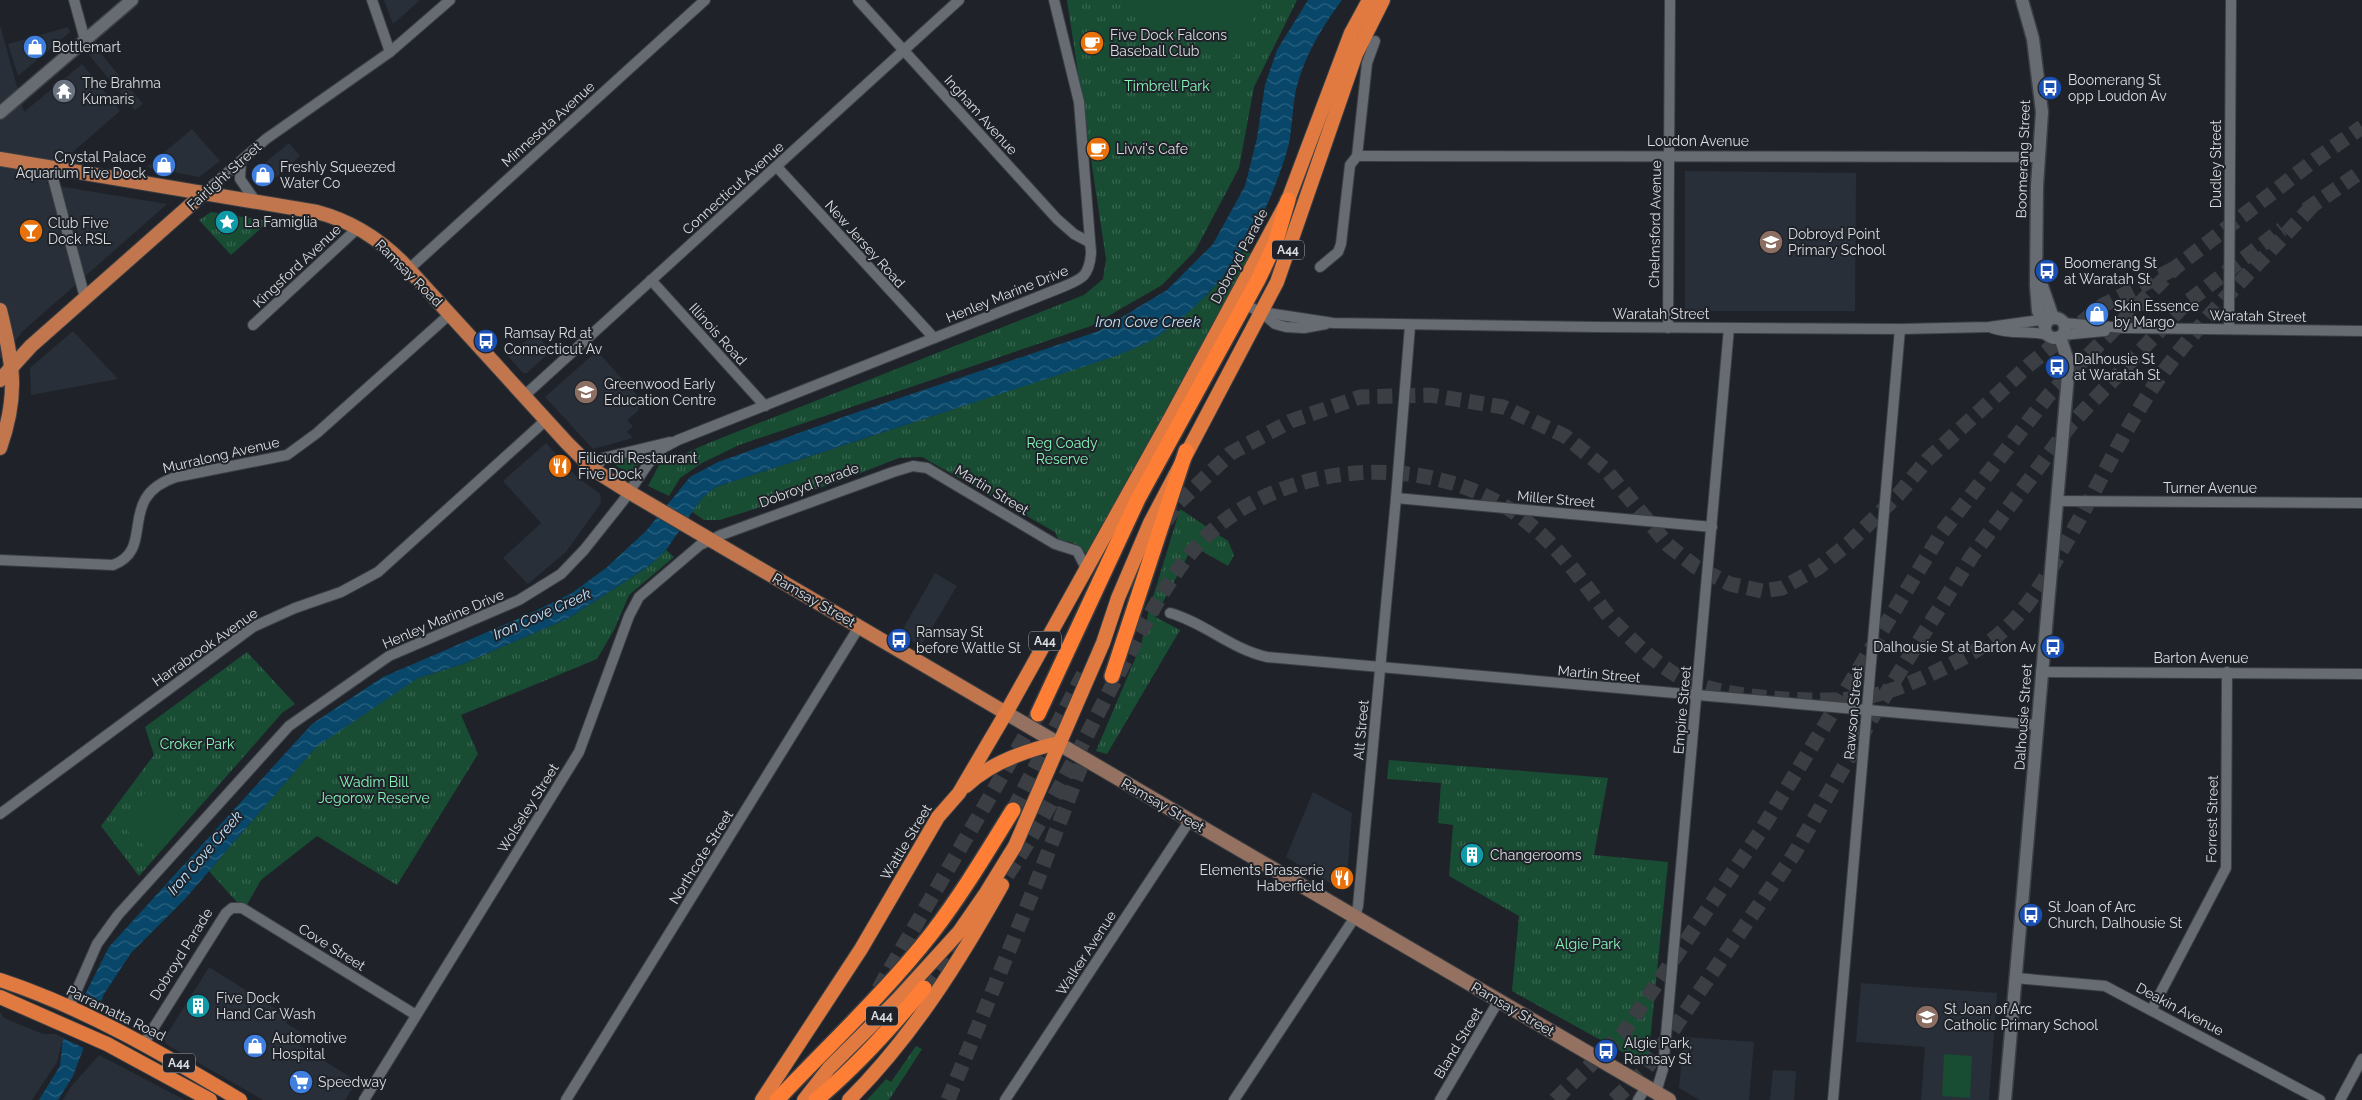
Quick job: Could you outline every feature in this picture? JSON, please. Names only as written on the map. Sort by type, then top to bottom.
[{"type":"highway","points":[[1038,714],[1138,500],[1239,303],[1275,244],[1288,200],[1352,33],[1369,0]]},
{"type":"highway","name":"A44","points":[[804,1100],[829,1068],[904,993],[953,939],[986,893],[1015,846],[1103,643],[1118,598],[1150,523],[1186,451],[1277,282],[1356,54],[1383,0]]},
{"type":"highway","name":"Dobroyd Parade","points":[[1087,570],[1239,303]]},
{"type":"highway","points":[[1112,676],[1186,451]]},
{"type":"highway","name":"Wattle Street","points":[[762,1100],[857,956],[938,817],[959,793],[1087,570]]},
{"type":"highway","points":[[959,793],[977,776],[991,768],[1040,748],[1059,743]]},
{"type":"highway","points":[[777,1100],[896,976],[932,933],[968,883],[1013,810]]},
{"type":"highway","points":[[849,1100],[881,1065],[943,986],[1003,881],[1015,846]]},
{"type":"highway","name":"Parramatta Road","points":[[0,979],[144,1043],[240,1100]]},
{"type":"highway","points":[[816,1100],[840,1080],[886,1033],[924,988]]},
{"type":"highway","name":"A44","points":[[0,997],[108,1044],[210,1100]]},
{"type":"main road","name":"Ramsay Road","points":[[0,159],[317,212],[336,217],[359,227],[376,239],[409,269],[594,470],[658,509]]},
{"type":"main road","name":"Fairlight Street","points":[[0,380],[31,346],[204,193]]},
{"type":"main road","points":[[0,310],[12,367],[14,390],[11,413],[0,448]]},
{"type":"main road","name":"Ramsay Street","points":[[658,509],[1669,1100]]},
{"type":"street","points":[[74,0],[84,40]]},
{"type":"street","points":[[0,113],[132,0]]},
{"type":"street","points":[[372,0],[390,52]]},
{"type":"street","name":"Fairlight Street","points":[[204,193],[282,127],[390,52],[450,0]]},
{"type":"street","name":"Minnesota Avenue","points":[[409,269],[705,0]]},
{"type":"street","name":"Ingham Avenue","points":[[858,0],[1057,219],[1074,234],[1089,242]]},
{"type":"street","name":"Connecticut Avenue","points":[[524,396],[959,0]]},
{"type":"street","name":"Henley Marine Drive","points":[[594,470],[603,458],[678,440],[1085,276],[1090,266],[1079,102],[1054,0]]},
{"type":"street","name":"Chelmsford Avenue","points":[[1668,328],[1670,0]]},
{"type":"street","name":"Boomerang Street","points":[[2022,0],[2032,39],[2042,112],[2038,157],[2036,285],[2053,326]]},
{"type":"street","name":"Dudley Street","points":[[2229,329],[2231,0]]},
{"type":"street","points":[[1320,267],[1338,252],[1340,244],[1350,165],[1357,156],[1367,63],[1374,41]]},
{"type":"street","name":"Loudon Avenue","points":[[1357,156],[2038,157]]},
{"type":"street","points":[[241,161],[240,179],[256,202]]},
{"type":"street","points":[[50,167],[85,298]]},
{"type":"street","name":"New Jersey Road","points":[[777,167],[934,338]]},
{"type":"street","name":"Kingsford Avenue","points":[[253,326],[359,227]]},
{"type":"street","name":"Illinois Road","points":[[651,280],[765,406]]},
{"type":"street","name":"Waratah Street","points":[[1239,303],[1261,312],[1274,324],[1291,328],[1333,323],[1410,326],[1900,329],[2053,326],[2362,331]]},
{"type":"street","name":"Murralong Avenue","points":[[0,560],[113,565],[123,561],[128,557],[134,546],[143,501],[150,490],[161,482],[176,477],[286,456],[317,433],[450,314]]},
{"type":"street","name":"Alt Street","points":[[1234,1100],[1355,917],[1361,891],[1410,326]]},
{"type":"street","name":"Waratah Street","points":[[1989,327],[2009,333],[2036,332],[2053,326]]},
{"type":"street","name":"Dalhousie Street","points":[[2005,1100],[2068,376],[2067,358],[2053,326]]},
{"type":"street","name":"Empire Street","points":[[1638,1100],[1651,1090],[1663,1069],[1729,328]]},
{"type":"street","name":"Rawson Street","points":[[1833,1100],[1900,329]]},
{"type":"street","name":"Harrabrook Avenue","points":[[0,814],[254,627],[295,608],[341,592],[378,572],[546,420]]},
{"type":"street","name":"Henley Marine Drive","points":[[73,1010],[96,944],[118,915],[288,726],[389,656],[519,600],[561,574],[584,550],[656,455],[678,440]]},
{"type":"street","name":"Martin Street","points":[[919,466],[927,468],[1050,541],[1077,551],[1083,559],[1087,570]]},
{"type":"street","name":"Dobroyd Parade","points":[[712,540],[893,472],[919,466]]},
{"type":"street","name":"Miller Street","points":[[1396,498],[1712,527]]},
{"type":"street","name":"Turner Avenue","points":[[2057,501],[2362,503]]},
{"type":"street","name":"Wolseley Street","points":[[364,1100],[579,752],[635,602],[697,548],[712,540]]},
{"type":"street","name":"Martin Street","points":[[1170,613],[1191,619],[1248,653],[1267,657],[2037,725]]},
{"type":"street","name":"Northcote Street","points":[[566,1100],[859,627]]},
{"type":"street","name":"Barton Avenue","points":[[2041,672],[2362,674]]},
{"type":"street","name":"Forrest Street","points":[[2152,1009],[2226,868],[2227,672]]},
{"type":"street","name":"Walker Avenue","points":[[1006,1100],[1190,820]]},
{"type":"street","name":"Dobroyd Parade","points":[[144,1043],[226,913],[232,908]]},
{"type":"street","name":"Cove Street","points":[[232,908],[242,908],[416,1015]]},
{"type":"street","name":"Deakin Avenue","points":[[2016,978],[2106,986],[2320,1100]]},
{"type":"street","name":"Bland Street","points":[[1440,1100],[1499,1000]]},
{"type":"street","points":[[2340,1100],[2362,1059]]},
{"type":"shaded area","points":[[384,0],[420,0],[393,24]]},
{"type":"shaded area","points":[[0,25],[24,112],[82,64],[120,111],[67,157],[46,184],[167,204],[23,331],[0,359]]},
{"type":"shaded area","points":[[68,27],[70,32],[18,76],[8,44]]},
{"type":"shaded area","points":[[97,49],[143,104],[135,110],[89,55]]},
{"type":"shaded area","points":[[192,129],[220,161],[199,177],[147,167]]},
{"type":"shaded area","points":[[289,143],[300,156],[264,188],[251,174]]},
{"type":"shaded area","name":"Dobroyd Point Primary School","points":[[1685,171],[1856,173],[1855,311],[1685,311]]},
{"type":"shaded area","points":[[73,331],[118,379],[31,395],[30,368]]},
{"type":"shaded area","points":[[535,333],[551,351],[527,373],[523,373],[508,356]]},
{"type":"shaded area","name":"Greenwood Early Education Centre","points":[[597,351],[644,403],[627,420],[633,426],[627,432],[633,438],[593,449],[545,397]]},
{"type":"shaded area","points":[[546,443],[576,476],[600,494],[601,503],[566,552],[528,584],[503,558],[541,523],[503,481]]},
{"type":"shaded area","points":[[935,573],[957,586],[921,646],[900,634]]},
{"type":"shaded area","points":[[1313,792],[1352,813],[1346,890],[1343,891],[1286,857]]},
{"type":"shaded area","points":[[209,967],[289,1017],[286,1023],[305,1035],[300,1046],[357,1081],[345,1100],[263,1100],[166,1044],[164,1039]]},
{"type":"shaded area","name":"St Joan of Arc Catholic Primary School","points":[[1861,983],[1997,993],[1989,1100],[1921,1100],[1925,1047],[1856,1042]]},
{"type":"shaded area","points":[[0,1012],[4,1018],[43,1034],[56,1034],[63,1038],[57,1062],[32,1100],[0,1100]]},
{"type":"shaded area","points":[[1684,1037],[1754,1042],[1749,1100],[1700,1100],[1679,1088]]},
{"type":"shaded area","points":[[99,1055],[185,1100],[63,1100],[71,1087]]},
{"type":"shaded area","points":[[1773,1070],[1796,1071],[1794,1100],[1770,1100]]},
{"type":"green space","name":"Timbrell Park","points":[[1067,0],[1297,0],[1254,87],[1239,168],[1195,251],[1162,285],[1091,326],[739,445],[702,463],[680,478],[669,496],[648,486],[659,465],[711,442],[1084,295],[1103,279],[1106,259]]},
{"type":"green space","points":[[1110,0],[1261,0],[1234,58]]},
{"type":"green space","points":[[211,212],[269,221],[231,255],[199,220]]},
{"type":"green space","name":"Reg Coady Reserve","points":[[1244,250],[1254,255],[1087,554],[1072,542],[1059,541],[1055,532],[922,457],[899,458],[832,484],[720,520],[704,520],[691,511],[702,498],[716,487],[957,408],[1207,295]]},
{"type":"green space","points":[[631,456],[638,465],[631,475],[612,463]]},
{"type":"green space","points":[[1180,509],[1228,541],[1234,555],[1228,566],[1193,546],[1155,617],[1180,630],[1107,754],[1096,751],[1141,645],[1149,610]]},
{"type":"green space","name":"Wadim Bill Jegorow Reserve","points":[[666,550],[674,557],[629,595],[614,630],[597,659],[461,715],[478,754],[397,885],[317,836],[261,880],[244,910],[209,871],[316,747],[379,702],[418,678],[463,664],[569,618],[649,566]]},
{"type":"green space","name":"Croker Park","points":[[247,652],[295,704],[282,713],[139,876],[101,826],[154,755],[145,727]]},
{"type":"green space","name":"Algie Park","points":[[1389,760],[1608,778],[1594,855],[1668,862],[1648,1061],[1644,1064],[1512,991],[1519,916],[1449,876],[1453,825],[1438,823],[1441,783],[1387,779]]},
{"type":"green space","points":[[153,784],[190,816],[156,856],[118,823]]},
{"type":"green space","points":[[916,1046],[922,1049],[889,1100],[867,1100],[886,1079],[891,1082]]},
{"type":"green space","points":[[1944,1054],[1972,1056],[1970,1098],[1942,1096]]},
{"type":"water","name":"Iron Cove Creek","points":[[1308,0],[1342,0],[1320,33],[1302,69],[1295,95],[1289,144],[1266,207],[1238,256],[1203,299],[1157,337],[1116,356],[716,487],[702,498],[666,550],[649,566],[569,618],[463,664],[418,678],[316,747],[185,899],[131,953],[104,994],[73,1076],[58,1100],[39,1100],[60,1066],[63,1038],[109,947],[312,724],[383,677],[527,615],[572,593],[606,568],[646,531],[690,477],[718,462],[846,416],[1099,331],[1167,290],[1213,244],[1245,186],[1257,138],[1265,85],[1277,50]]},
{"type":"pier","points":[[83,999],[102,1007],[86,1049],[63,1038]]},
{"type":"tunnel","points":[[1555,1100],[1624,1032],[1760,832],[1940,535],[2048,396],[2175,268],[2316,159],[2362,127]]},
{"type":"tunnel","points":[[2306,210],[2362,171]]},
{"type":"tunnel","points":[[994,894],[1013,867],[1046,811],[1147,620],[1174,575],[1196,547],[1229,517],[1268,495],[1311,480],[1357,473],[1403,473],[1448,482],[1490,498],[1527,522],[1544,537],[1583,582],[1611,619],[1645,651],[1683,679],[1710,688],[1753,696],[1799,700],[1860,698],[1889,691],[1954,663],[1995,638],[2030,600],[2058,556],[2146,397],[2159,378],[2214,310],[2314,204]]},
{"type":"tunnel","points":[[1614,1100],[1646,1069],[1794,854],[1881,702],[1972,556],[2072,423],[2185,304],[2282,229]]},
{"type":"tunnel","points":[[1166,521],[1176,505],[1231,453],[1291,421],[1360,397],[1430,395],[1503,407],[1565,436],[1605,469],[1668,545],[1696,567],[1730,584],[1762,591],[1782,588],[1818,568],[1849,543],[1898,495],[1927,460],[2029,365],[2102,306],[2175,268]]},
{"type":"tunnel","points":[[1129,586],[1153,543]]},
{"type":"tunnel","points":[[1013,810],[1084,673]]},
{"type":"tunnel","points":[[828,1092],[836,1071],[882,983],[1036,717]]},
{"type":"tunnel","points":[[948,1100],[1036,884],[1086,753]]},
{"type":"tunnel","points":[[924,988],[973,923]]},
{"type":"place","name":"Five Dock Falcons Baseball Club","points":[[1092,43]]},
{"type":"place","name":"Bottlemart","points":[[35,47]]},
{"type":"place","name":"Boomerang St opp Loudon Av","points":[[2050,88]]},
{"type":"place","name":"The Brahma Kumaris","points":[[64,91]]},
{"type":"place","name":"Livvi's Cafe","points":[[1098,149]]},
{"type":"place","name":"Crystal Palace Aquarium Five Dock","points":[[164,165]]},
{"type":"place","name":"Freshly Squeezed Water Co","points":[[263,175]]},
{"type":"place","name":"La Famiglia","points":[[227,222]]},
{"type":"place","name":"Club Five Dock RSL","points":[[31,231]]},
{"type":"place","name":"Dobroyd Point Primary School","points":[[1771,242]]},
{"type":"place","name":"Boomerang St at Waratah St","points":[[2047,271]]},
{"type":"place","name":"Skin Essence by Margo","points":[[2097,314]]},
{"type":"place","name":"Ramsay Rd at Connecticut Av","points":[[486,341]]},
{"type":"place","name":"Dalhousie St at Waratah St","points":[[2057,367]]},
{"type":"place","name":"Greenwood Early Education Centre","points":[[586,392]]},
{"type":"place","name":"Filicudi Restaurant Five Dock","points":[[560,466]]},
{"type":"place","name":"Ramsay St before Wattle St","points":[[899,640]]},
{"type":"place","name":"Dalhousie St at Barton Av","points":[[2053,647]]},
{"type":"place","name":"Changerooms","points":[[1472,855]]},
{"type":"place","name":"Elements Brasserie Haberfield","points":[[1342,878]]},
{"type":"place","name":"St Joan of Arc Church, Dalhousie St","points":[[2031,915]]},
{"type":"place","name":"Five Dock Hand Car Wash","points":[[198,1006]]},
{"type":"place","name":"St Joan of Arc Catholic Primary School","points":[[1927,1017]]},
{"type":"place","name":"Automotive Hospital","points":[[255,1046]]},
{"type":"place","name":"Algie Park, Ramsay St","points":[[1606,1051]]},
{"type":"place","name":"Speedway","points":[[301,1082]]}]
